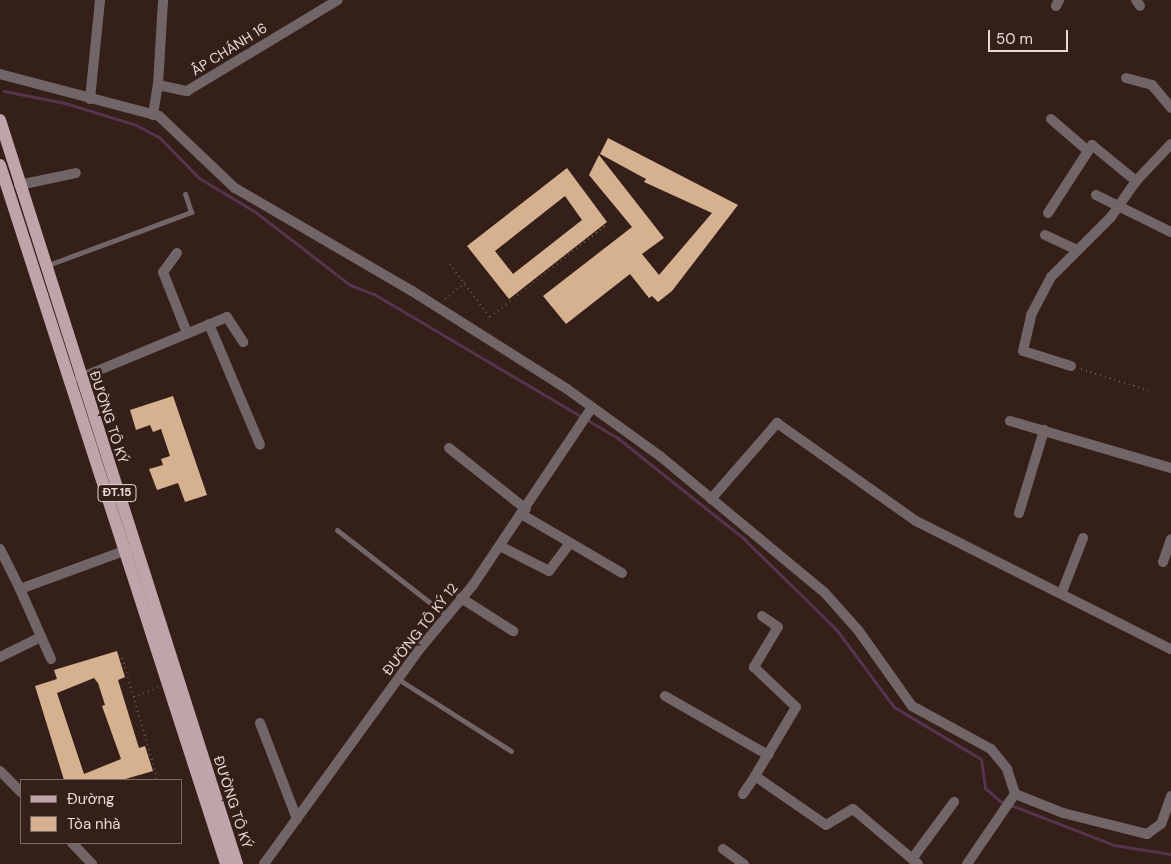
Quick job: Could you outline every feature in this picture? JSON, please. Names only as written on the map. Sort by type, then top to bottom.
[{"type":"main road","name":"ĐƯỜNG TÔ KÝ","points":[[0,120],[80,378],[167,685],[226,864]]},
{"type":"main road","name":"ĐƯỜNG TÔ KÝ","points":[[0,164],[237,864]]},
{"type":"street","points":[[90,99],[100,0]]},
{"type":"street","points":[[154,115],[158,85],[163,0]]},
{"type":"street","name":"ẤP CHÁNH 16","points":[[158,85],[187,91],[338,0]]},
{"type":"street","points":[[0,74],[154,115],[166,121],[236,188],[436,306],[590,410],[711,499],[825,593],[858,630],[912,706],[991,749],[1007,769],[1014,797]]},
{"type":"street","points":[[1126,78],[1152,85],[1171,108]]},
{"type":"street","points":[[1051,119],[1088,152]]},
{"type":"street","points":[[1071,366],[1023,351],[1023,340],[1051,277],[1120,204],[1136,181],[1171,144]]},
{"type":"street","points":[[1048,213],[1092,145],[1136,181]]},
{"type":"street","points":[[19,185],[76,174]]},
{"type":"street","points":[[1096,195],[1120,204],[1171,232]]},
{"type":"street","points":[[1045,235],[1076,250]]},
{"type":"street","points":[[176,254],[163,272],[187,333]]},
{"type":"street","points":[[80,378],[227,317],[243,342]]},
{"type":"street","points":[[209,324],[260,445]]},
{"type":"street","name":"ĐƯỜNG TÔ KÝ 12","points":[[264,864],[398,679],[500,546],[582,427],[590,410]]},
{"type":"street","points":[[1010,421],[1171,468]]},
{"type":"street","points":[[711,499],[777,424],[916,521],[1062,592],[1171,649]]},
{"type":"street","points":[[1019,513],[1044,430]]},
{"type":"street","points":[[449,448],[524,512],[570,543],[622,573]]},
{"type":"street","points":[[1062,592],[1083,538]]},
{"type":"street","points":[[1163,562],[1171,539]]},
{"type":"street","points":[[500,546],[549,571],[570,543]]},
{"type":"street","points":[[0,549],[51,660]]},
{"type":"street","points":[[20,589],[129,549]]},
{"type":"street","points":[[461,598],[513,631]]},
{"type":"street","points":[[743,794],[796,707],[754,667],[778,627],[762,616]]},
{"type":"street","points":[[0,657],[41,637]]},
{"type":"street","points":[[665,696],[768,755]]},
{"type":"street","points":[[260,723],[297,819]]},
{"type":"street","points":[[0,771],[20,791]]},
{"type":"street","points":[[755,776],[826,825],[853,809],[915,862],[954,802]]},
{"type":"street","points":[[1014,797],[1063,813],[1147,834],[1161,824],[1171,796]]},
{"type":"street","points":[[967,864],[1014,797]]},
{"type":"street","points":[[73,844],[92,864]]},
{"type":"street","points":[[723,849],[744,864]]},
{"type":"lane","points":[[45,266],[191,212],[185,194]]},
{"type":"lane","points":[[337,530],[447,616]]},
{"type":"lane","points":[[398,679],[511,751]]},
{"type":"path","points":[[450,264],[490,317],[605,226]]},
{"type":"path","points":[[436,306],[464,283]]},
{"type":"path","points":[[1071,366],[1150,391]]},
{"type":"path","points":[[122,658],[157,778],[156,779]]},
{"type":"path","points":[[134,697],[167,685]]},
{"type":"building","points":[[608,138],[738,205],[672,291],[658,302],[652,296],[649,298],[630,274],[566,324],[543,296],[632,227],[589,175],[599,155],[664,238],[642,254],[659,275],[712,213],[644,182],[646,179],[600,154]]},
{"type":"building","points":[[567,168],[607,222],[509,299],[467,246]],"holes":[[[565,196],[582,220],[513,274],[495,251]]]},
{"type":"building","points":[[173,396],[207,495],[185,502],[178,483],[157,490],[149,469],[163,465],[161,459],[170,456],[161,429],[153,432],[150,425],[136,430],[130,410]]},
{"type":"building","points":[[117,651],[125,677],[118,680],[139,748],[145,746],[153,771],[125,779],[64,779],[35,686],[57,679],[54,670]],"holes":[[[94,678],[98,683],[105,705],[102,706],[121,759],[84,774],[57,693]]]},
{"type":"waterway","points":[[4,91],[65,103],[136,125],[160,138],[199,178],[254,211],[350,285],[374,294],[619,439],[743,538],[836,629],[894,707],[981,759],[985,788],[1000,801],[1114,845],[1171,854]]}]
